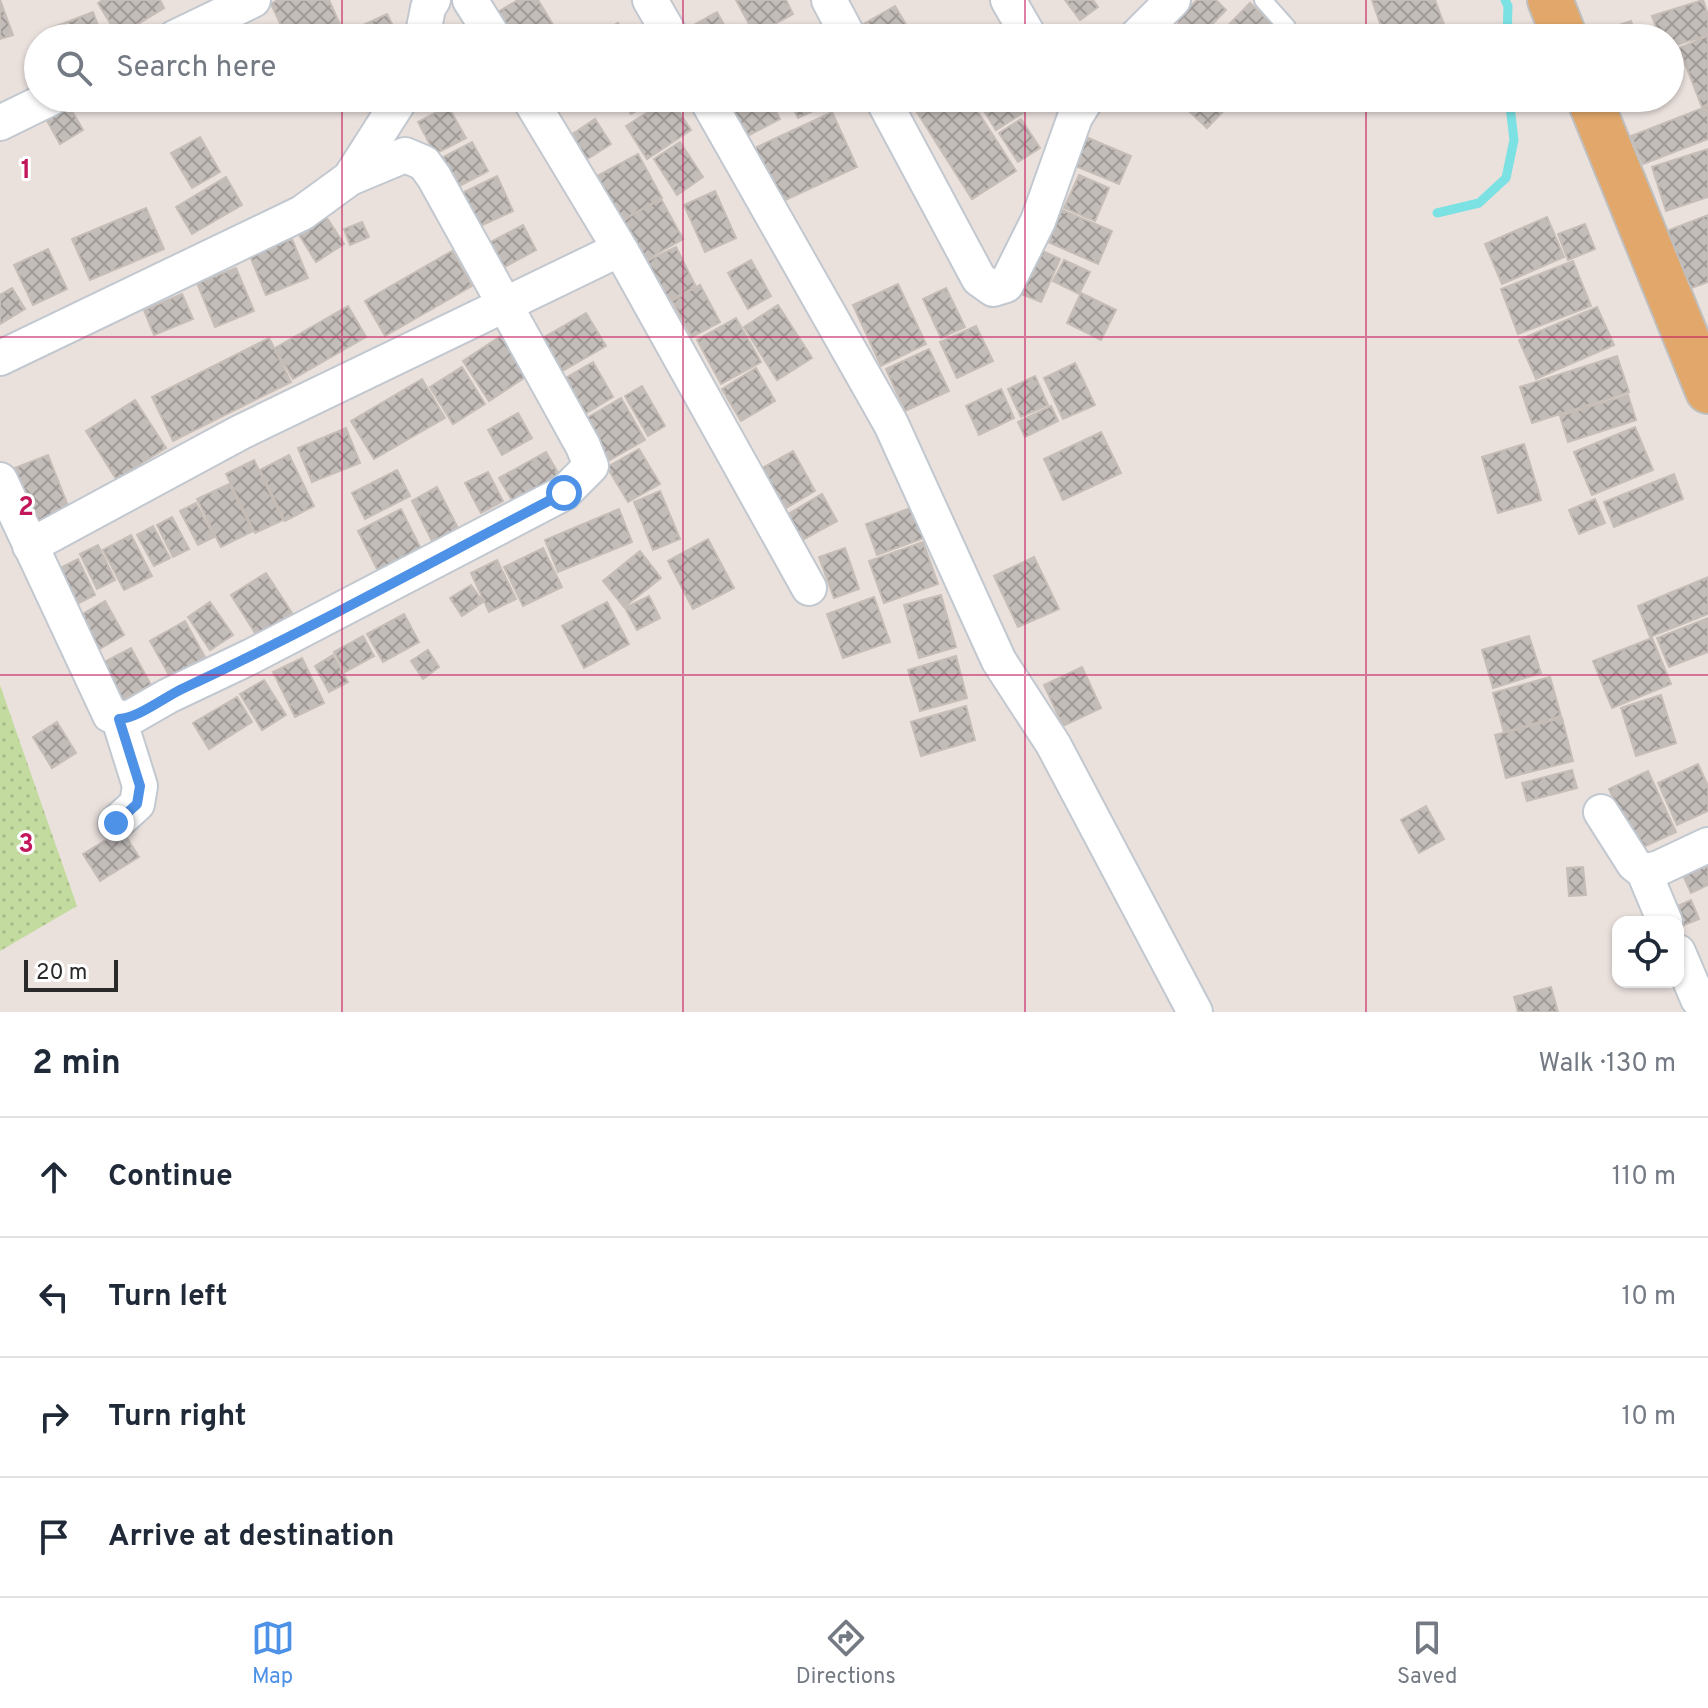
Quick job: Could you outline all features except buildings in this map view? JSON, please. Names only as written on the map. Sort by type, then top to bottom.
[{"type":"main road","points":[[1550,0],[1559,24]]},
{"type":"main road","points":[[1595,112],[1708,391]]},
{"type":"street","points":[[425,24],[433,0]]},
{"type":"street","points":[[470,0],[485,24]]},
{"type":"street","points":[[650,0],[664,24]]},
{"type":"street","points":[[829,0],[842,24]]},
{"type":"street","points":[[1008,0],[1022,24]]},
{"type":"street","points":[[198,24],[235,3]]},
{"type":"street","points":[[0,123],[24,111]]},
{"type":"street","points":[[350,178],[392,112]]},
{"type":"street","points":[[537,112],[620,249],[809,588]]},
{"type":"street","points":[[714,112],[891,424],[999,661],[1053,744],[1195,1012]]},
{"type":"street","points":[[890,112],[979,279],[993,289],[1006,285],[1038,221],[1073,112]]},
{"type":"street","points":[[0,358],[302,213],[350,178],[405,155],[424,163],[583,446],[591,466],[564,493],[128,719],[110,715],[0,480]]},
{"type":"street","points":[[30,546],[241,432],[620,249]]},
{"type":"street","points":[[116,823],[137,804],[140,786],[119,719]]},
{"type":"street","points":[[1601,812],[1634,864],[1644,872],[1662,916]]},
{"type":"street","points":[[1644,872],[1708,845]]},
{"type":"street","points":[[1684,966],[1698,999]]},
{"type":"lane","points":[[1263,0],[1284,24]]},
{"type":"green space","points":[[0,685],[77,906],[0,951]]},
{"type":"waterway","points":[[1505,0],[1507,24]]},
{"type":"waterway","points":[[1437,213],[1479,203],[1506,178],[1514,140],[1511,112]]},
{"type":"route","points":[[116,823],[137,804],[140,786],[119,719],[128,719],[564,493]]}]
